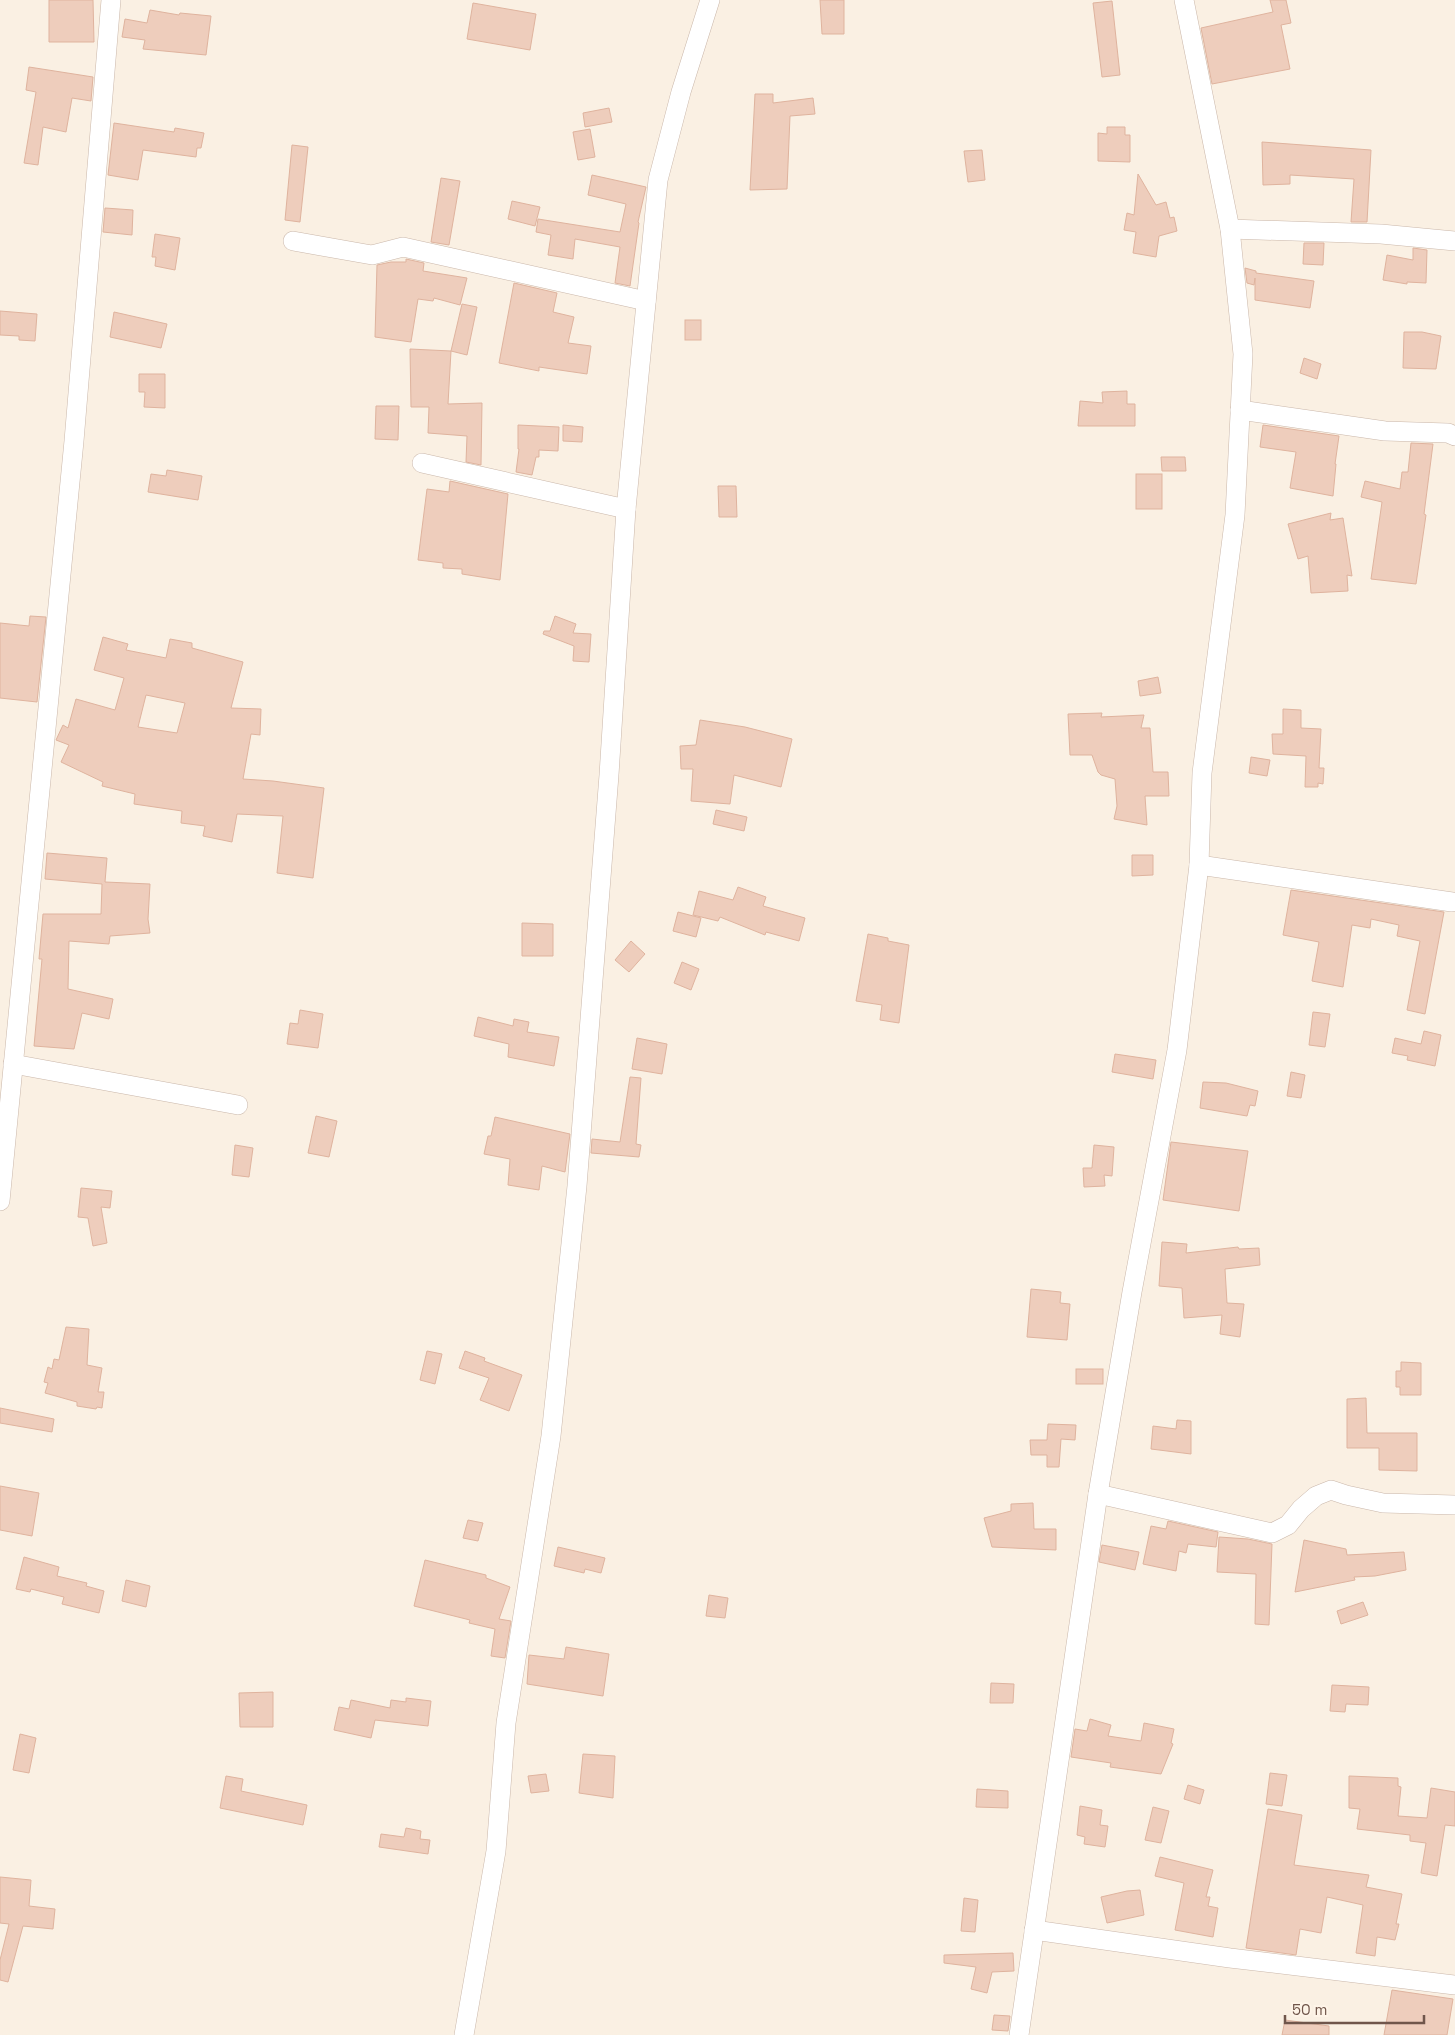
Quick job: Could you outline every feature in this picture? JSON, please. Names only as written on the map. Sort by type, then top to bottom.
[{"type":"street","points":[[0,1201],[74,441],[112,0]]},
{"type":"street","points":[[464,2035],[496,1851],[506,1723],[551,1436],[578,1176],[609,775],[626,508],[658,180],[681,92],[710,0]]},
{"type":"street","points":[[1019,2035],[1098,1494],[1132,1292],[1177,1050],[1199,865],[1202,774],[1235,515],[1243,354],[1230,229],[1184,0]]},
{"type":"street","points":[[1230,229],[1381,234],[1455,241]]},
{"type":"street","points":[[293,241],[372,255],[403,247],[646,302]]},
{"type":"street","points":[[1240,410],[1385,431],[1448,433],[1455,436]]},
{"type":"street","points":[[422,463],[626,508]]},
{"type":"street","points":[[1199,865],[1452,902]]},
{"type":"street","points":[[13,1064],[238,1105]]},
{"type":"street","points":[[1098,1494],[1272,1533],[1288,1526],[1301,1509],[1316,1496],[1331,1490],[1383,1503],[1455,1505]]},
{"type":"street","points":[[1034,1930],[1230,1958],[1455,1985]]},
{"type":"building","points":[[49,0],[93,0],[94,42],[49,42]]},
{"type":"building","points":[[820,0],[844,0],[844,34],[822,34]]},
{"type":"building","points":[[1270,0],[1286,0],[1291,23],[1281,25],[1290,69],[1212,84],[1201,28],[1273,12]]},
{"type":"building","points":[[1112,1],[1120,75],[1102,77],[1093,3]]},
{"type":"building","points":[[473,3],[536,14],[530,50],[467,39]]},
{"type":"building","points":[[150,10],[179,15],[180,13],[211,16],[206,55],[143,49],[145,40],[122,37],[125,19],[147,23]]},
{"type":"building","points":[[29,67],[93,77],[91,101],[72,98],[66,132],[43,127],[38,165],[24,163],[36,92],[26,90]]},
{"type":"building","points":[[755,94],[773,94],[773,103],[813,98],[815,114],[790,116],[787,189],[750,190]]},
{"type":"building","points":[[609,108],[612,122],[585,127],[583,113]]},
{"type":"building","points":[[114,123],[174,132],[175,128],[204,133],[201,148],[197,148],[196,157],[143,150],[138,180],[108,175]]},
{"type":"building","points":[[1107,127],[1125,127],[1125,135],[1130,135],[1130,162],[1098,161],[1098,133],[1107,134]]},
{"type":"building","points":[[590,129],[595,157],[578,160],[573,132]]},
{"type":"building","points":[[1262,142],[1371,150],[1367,222],[1351,222],[1354,179],[1290,175],[1290,184],[1263,185]]},
{"type":"building","points":[[292,145],[308,147],[300,222],[285,220]]},
{"type":"building","points":[[982,150],[985,180],[968,182],[964,151]]},
{"type":"building","points":[[1138,174],[1156,205],[1166,202],[1170,218],[1174,217],[1177,231],[1159,236],[1156,257],[1133,253],[1136,232],[1124,230],[1127,213],[1134,215]]},
{"type":"building","points":[[592,175],[646,187],[638,222],[630,286],[615,283],[620,247],[575,239],[573,259],[548,255],[551,235],[536,232],[538,219],[620,232],[626,204],[588,195]]},
{"type":"building","points":[[441,178],[460,181],[449,245],[431,242]]},
{"type":"building","points":[[512,201],[540,207],[535,226],[508,219]]},
{"type":"building","points":[[105,208],[133,210],[132,235],[103,232]]},
{"type":"building","points":[[155,234],[180,238],[175,270],[155,266],[156,257],[152,257]]},
{"type":"building","points":[[1304,243],[1324,243],[1323,265],[1303,264]]},
{"type":"building","points":[[1413,248],[1427,250],[1426,283],[1407,282],[1407,284],[1383,280],[1387,255],[1413,260]]},
{"type":"building","points":[[406,259],[424,263],[423,271],[467,278],[460,305],[434,298],[433,301],[418,299],[411,342],[375,337],[377,265],[391,262],[406,262]]},
{"type":"building","points":[[1245,268],[1256,271],[1256,273],[1314,281],[1310,308],[1255,300],[1255,278],[1254,285],[1247,283]]},
{"type":"building","points":[[514,283],[557,293],[553,312],[574,317],[568,343],[591,346],[587,374],[539,367],[539,371],[499,363]]},
{"type":"building","points":[[462,304],[477,307],[467,355],[451,351]]},
{"type":"building","points":[[0,311],[37,314],[35,341],[19,340],[19,336],[0,335]]},
{"type":"building","points":[[114,312],[167,324],[161,348],[110,337]]},
{"type":"building","points":[[685,320],[701,320],[701,340],[685,340]]},
{"type":"building","points":[[1404,332],[1422,332],[1441,336],[1436,369],[1403,368]]},
{"type":"building","points":[[410,349],[451,351],[448,404],[482,403],[481,465],[466,462],[467,436],[428,433],[429,407],[411,407]]},
{"type":"building","points":[[1304,358],[1321,364],[1317,379],[1300,373]]},
{"type":"building","points":[[139,374],[165,374],[165,408],[144,407],[145,392],[139,392]]},
{"type":"building","points":[[1127,391],[1127,404],[1135,404],[1135,426],[1078,426],[1080,401],[1103,403],[1102,392]]},
{"type":"building","points":[[376,406],[399,406],[398,440],[375,439]]},
{"type":"building","points":[[518,425],[559,427],[558,451],[539,450],[539,457],[536,457],[532,475],[516,472],[519,449]]},
{"type":"building","points":[[563,425],[583,427],[582,442],[563,441]]},
{"type":"building","points":[[1263,425],[1339,436],[1333,496],[1290,488],[1296,452],[1260,447]]},
{"type":"building","points":[[1411,443],[1433,444],[1424,514],[1426,515],[1416,584],[1371,579],[1382,502],[1361,497],[1365,481],[1400,489],[1402,472],[1408,472]]},
{"type":"building","points":[[1161,457],[1185,457],[1186,471],[1162,471]]},
{"type":"building","points":[[167,470],[202,476],[198,500],[148,492],[151,474],[166,476]]},
{"type":"building","points":[[1136,474],[1162,474],[1162,509],[1136,509]]},
{"type":"building","points":[[450,481],[508,494],[500,580],[462,574],[462,569],[443,568],[443,563],[418,560],[427,489],[449,492]]},
{"type":"building","points":[[718,486],[736,486],[737,517],[719,517]]},
{"type":"building","points":[[1331,513],[1330,520],[1343,518],[1352,576],[1347,575],[1348,591],[1311,593],[1308,556],[1298,559],[1288,524]]},
{"type":"building","points":[[30,616],[46,617],[37,702],[0,698],[0,623],[29,626]]},
{"type":"building","points":[[555,616],[576,624],[573,633],[591,634],[589,662],[573,661],[574,646],[543,634],[544,631],[550,631]]},
{"type":"building","points":[[103,637],[128,644],[126,650],[166,658],[170,639],[192,643],[192,648],[243,662],[231,708],[261,709],[260,735],[251,734],[243,779],[324,788],[313,878],[277,873],[283,816],[237,814],[232,842],[203,836],[205,826],[181,823],[182,811],[134,804],[135,794],[102,786],[103,782],[61,762],[69,745],[56,740],[63,725],[68,728],[76,699],[115,710],[124,678],[94,670]],"holes":[[[146,695],[185,703],[177,733],[138,727]]]},
{"type":"building","points":[[1158,677],[1161,693],[1140,696],[1138,681]]},
{"type":"building","points":[[1283,709],[1301,710],[1301,728],[1321,729],[1319,768],[1324,768],[1323,784],[1318,783],[1318,787],[1305,787],[1306,756],[1273,754],[1272,734],[1283,734]]},
{"type":"building","points":[[1102,713],[1101,717],[1144,715],[1141,728],[1150,728],[1153,772],[1168,772],[1169,796],[1145,796],[1147,825],[1114,819],[1117,806],[1115,779],[1101,775],[1098,772],[1092,755],[1070,755],[1068,714]]},
{"type":"building","points":[[700,720],[745,727],[792,739],[781,787],[734,775],[730,804],[691,801],[693,769],[681,769],[680,746],[696,745]]},
{"type":"building","points":[[1251,757],[1270,760],[1267,776],[1249,773]]},
{"type":"building","points":[[716,810],[747,817],[744,831],[713,824]]},
{"type":"building","points":[[47,853],[107,858],[105,882],[150,884],[148,919],[150,933],[110,936],[109,944],[69,941],[68,989],[113,999],[109,1019],[82,1013],[74,1049],[34,1046],[42,959],[39,959],[43,914],[101,914],[102,884],[45,879]]},
{"type":"building","points":[[1132,855],[1153,855],[1153,875],[1132,876]]},
{"type":"building","points":[[738,887],[766,897],[763,906],[805,918],[799,941],[766,932],[765,935],[720,917],[718,921],[693,915],[699,891],[733,900]]},
{"type":"building","points":[[1291,890],[1444,912],[1425,1014],[1407,1010],[1420,941],[1397,936],[1399,925],[1371,919],[1370,928],[1352,925],[1343,987],[1312,981],[1319,942],[1283,935]]},
{"type":"building","points":[[678,912],[701,918],[696,937],[673,931]]},
{"type":"building","points":[[522,923],[553,924],[553,956],[522,956]]},
{"type":"building","points":[[868,934],[888,938],[888,941],[909,945],[899,1023],[880,1020],[882,1005],[856,1001]]},
{"type":"building","points":[[631,941],[645,954],[629,972],[615,960]]},
{"type":"building","points":[[682,962],[699,969],[691,990],[674,983]]},
{"type":"building","points":[[300,1010],[323,1014],[318,1048],[287,1044],[290,1023],[298,1024]]},
{"type":"building","points":[[1313,1012],[1330,1014],[1325,1047],[1309,1045]]},
{"type":"building","points":[[478,1017],[513,1026],[514,1019],[529,1022],[527,1032],[559,1037],[554,1066],[508,1057],[509,1044],[474,1036]]},
{"type":"building","points":[[1424,1031],[1441,1035],[1435,1066],[1407,1060],[1408,1056],[1392,1053],[1395,1038],[1421,1044]]},
{"type":"building","points":[[637,1038],[667,1044],[662,1074],[632,1069]]},
{"type":"building","points":[[1115,1054],[1156,1060],[1153,1079],[1112,1072]]},
{"type":"building","points":[[1291,1072],[1305,1075],[1301,1098],[1287,1096]]},
{"type":"building","points":[[630,1077],[641,1078],[636,1144],[641,1145],[639,1157],[591,1153],[592,1139],[620,1142]]},
{"type":"building","points":[[1203,1082],[1226,1083],[1258,1091],[1255,1106],[1250,1105],[1247,1116],[1200,1108]]},
{"type":"building","points":[[316,1116],[337,1121],[329,1157],[308,1153]]},
{"type":"building","points":[[495,1117],[570,1134],[565,1172],[542,1166],[539,1190],[508,1185],[510,1159],[484,1154],[488,1136],[491,1136]]},
{"type":"building","points":[[1171,1142],[1248,1151],[1239,1211],[1163,1200]]},
{"type":"building","points":[[235,1145],[253,1148],[249,1177],[232,1175]]},
{"type":"building","points":[[1094,1145],[1114,1147],[1112,1176],[1104,1175],[1105,1186],[1084,1187],[1083,1168],[1092,1168]]},
{"type":"building","points":[[81,1188],[112,1191],[110,1208],[101,1207],[107,1243],[93,1246],[88,1218],[78,1217]]},
{"type":"building","points":[[1162,1242],[1187,1244],[1186,1253],[1238,1247],[1239,1249],[1259,1248],[1260,1265],[1225,1269],[1227,1303],[1244,1304],[1240,1337],[1220,1334],[1222,1315],[1184,1318],[1182,1288],[1159,1286]]},
{"type":"building","points":[[1031,1289],[1061,1292],[1060,1303],[1070,1304],[1067,1340],[1027,1337]]},
{"type":"building","points":[[66,1327],[89,1329],[87,1365],[102,1368],[98,1392],[104,1392],[102,1408],[77,1406],[77,1402],[45,1393],[48,1383],[44,1382],[48,1367],[52,1369],[54,1359],[59,1360]]},
{"type":"building","points":[[427,1351],[442,1354],[435,1384],[420,1380]]},
{"type":"building","points":[[465,1351],[485,1358],[484,1361],[522,1375],[509,1411],[480,1400],[489,1378],[459,1368]]},
{"type":"building","points":[[1401,1362],[1421,1363],[1421,1395],[1400,1395],[1400,1387],[1396,1387],[1396,1371],[1401,1371]]},
{"type":"building","points":[[1076,1369],[1103,1369],[1103,1384],[1076,1384]]},
{"type":"building","points":[[1366,1398],[1367,1433],[1417,1433],[1417,1471],[1379,1470],[1379,1448],[1347,1448],[1347,1399]]},
{"type":"building","points":[[0,1408],[54,1419],[52,1432],[0,1423]]},
{"type":"building","points":[[1177,1420],[1191,1421],[1191,1454],[1151,1449],[1153,1426],[1176,1429]]},
{"type":"building","points":[[1048,1424],[1076,1425],[1075,1440],[1061,1439],[1059,1467],[1047,1467],[1047,1455],[1031,1455],[1030,1440],[1047,1440]]},
{"type":"building","points":[[0,1486],[39,1493],[32,1536],[0,1530]]},
{"type":"building","points":[[1033,1503],[1034,1529],[1056,1529],[1056,1550],[992,1547],[984,1518],[1011,1511],[1011,1504]]},
{"type":"building","points":[[468,1520],[483,1523],[478,1541],[463,1538]]},
{"type":"building","points":[[1168,1521],[1218,1532],[1216,1547],[1188,1544],[1186,1553],[1179,1551],[1176,1571],[1143,1564],[1151,1526],[1166,1529]]},
{"type":"building","points":[[1219,1537],[1248,1539],[1272,1544],[1269,1625],[1255,1624],[1256,1574],[1217,1572]]},
{"type":"building","points":[[1304,1540],[1346,1549],[1347,1555],[1404,1552],[1406,1570],[1375,1576],[1354,1577],[1355,1580],[1295,1592]]},
{"type":"building","points":[[1102,1545],[1139,1552],[1135,1570],[1099,1562]]},
{"type":"building","points":[[558,1547],[605,1558],[601,1573],[585,1569],[584,1573],[554,1566]]},
{"type":"building","points":[[24,1557],[59,1567],[57,1576],[87,1583],[86,1586],[104,1591],[99,1613],[62,1604],[64,1597],[31,1589],[30,1592],[16,1589]]},
{"type":"building","points":[[425,1560],[486,1575],[486,1578],[510,1587],[499,1619],[511,1621],[505,1658],[491,1656],[495,1629],[469,1623],[470,1620],[414,1606]]},
{"type":"building","points":[[126,1580],[150,1586],[146,1607],[122,1601]]},
{"type":"building","points":[[709,1595],[728,1598],[725,1618],[706,1616]]},
{"type":"building","points":[[1363,1602],[1368,1615],[1341,1624],[1337,1611]]},
{"type":"building","points":[[566,1647],[609,1654],[603,1696],[527,1684],[529,1655],[564,1659]]},
{"type":"building","points":[[991,1683],[1014,1684],[1013,1703],[990,1703]]},
{"type":"building","points":[[1332,1685],[1369,1687],[1368,1705],[1346,1704],[1345,1712],[1330,1711]]},
{"type":"building","points":[[273,1692],[273,1727],[240,1727],[239,1693]]},
{"type":"building","points":[[406,1698],[431,1701],[428,1726],[375,1720],[371,1738],[334,1730],[339,1707],[349,1709],[351,1700],[390,1708],[391,1700],[406,1702]]},
{"type":"building","points":[[1090,1719],[1111,1725],[1108,1736],[1141,1741],[1144,1723],[1174,1729],[1171,1743],[1173,1744],[1161,1774],[1110,1767],[1111,1763],[1071,1757],[1075,1729],[1087,1731]]},
{"type":"building","points":[[20,1734],[36,1738],[29,1773],[13,1770]]},
{"type":"building","points":[[583,1754],[615,1756],[613,1798],[579,1793]]},
{"type":"building","points":[[1270,1773],[1287,1775],[1282,1806],[1266,1804]]},
{"type":"building","points":[[546,1774],[549,1791],[531,1793],[528,1776]]},
{"type":"building","points":[[226,1776],[243,1779],[241,1791],[307,1805],[303,1825],[220,1808]]},
{"type":"building","points":[[1349,1776],[1398,1778],[1398,1786],[1401,1787],[1398,1816],[1427,1818],[1431,1788],[1455,1792],[1455,1826],[1445,1825],[1437,1876],[1421,1873],[1426,1843],[1410,1841],[1410,1835],[1357,1829],[1360,1809],[1349,1808]]},
{"type":"building","points":[[1188,1785],[1204,1790],[1200,1804],[1184,1799]]},
{"type":"building","points":[[977,1789],[1008,1791],[1008,1808],[976,1807]]},
{"type":"building","points":[[1080,1806],[1102,1810],[1100,1825],[1108,1826],[1105,1847],[1084,1844],[1085,1837],[1077,1835]]},
{"type":"building","points":[[1153,1807],[1169,1811],[1161,1843],[1145,1840]]},
{"type":"building","points":[[1268,1809],[1302,1815],[1294,1865],[1369,1875],[1366,1887],[1402,1894],[1396,1924],[1399,1924],[1395,1940],[1377,1937],[1375,1956],[1356,1953],[1363,1905],[1327,1897],[1321,1933],[1300,1929],[1296,1955],[1246,1948]]},
{"type":"building","points":[[406,1828],[421,1831],[420,1839],[430,1840],[428,1854],[379,1847],[381,1834],[404,1837]]},
{"type":"building","points":[[1160,1857],[1213,1870],[1206,1897],[1210,1897],[1208,1906],[1218,1908],[1213,1937],[1175,1930],[1184,1883],[1155,1876]]},
{"type":"building","points":[[0,1877],[31,1880],[29,1906],[55,1909],[53,1929],[23,1926],[8,1982],[0,1980],[0,1960],[9,1924],[0,1923]]},
{"type":"building","points":[[1140,1890],[1144,1915],[1107,1923],[1101,1897]]},
{"type":"building","points":[[964,1898],[978,1900],[975,1932],[961,1931]]},
{"type":"building","points":[[1013,1953],[1014,1971],[992,1972],[987,1993],[971,1989],[976,1967],[944,1963],[944,1955]]},
{"type":"building","points":[[1392,1990],[1453,1999],[1447,2035],[1384,2035]]},
{"type":"building","points":[[994,2015],[1010,2016],[1008,2031],[992,2030]]},
{"type":"building","points":[[1285,2020],[1329,2026],[1329,2035],[1282,2035]]}]
